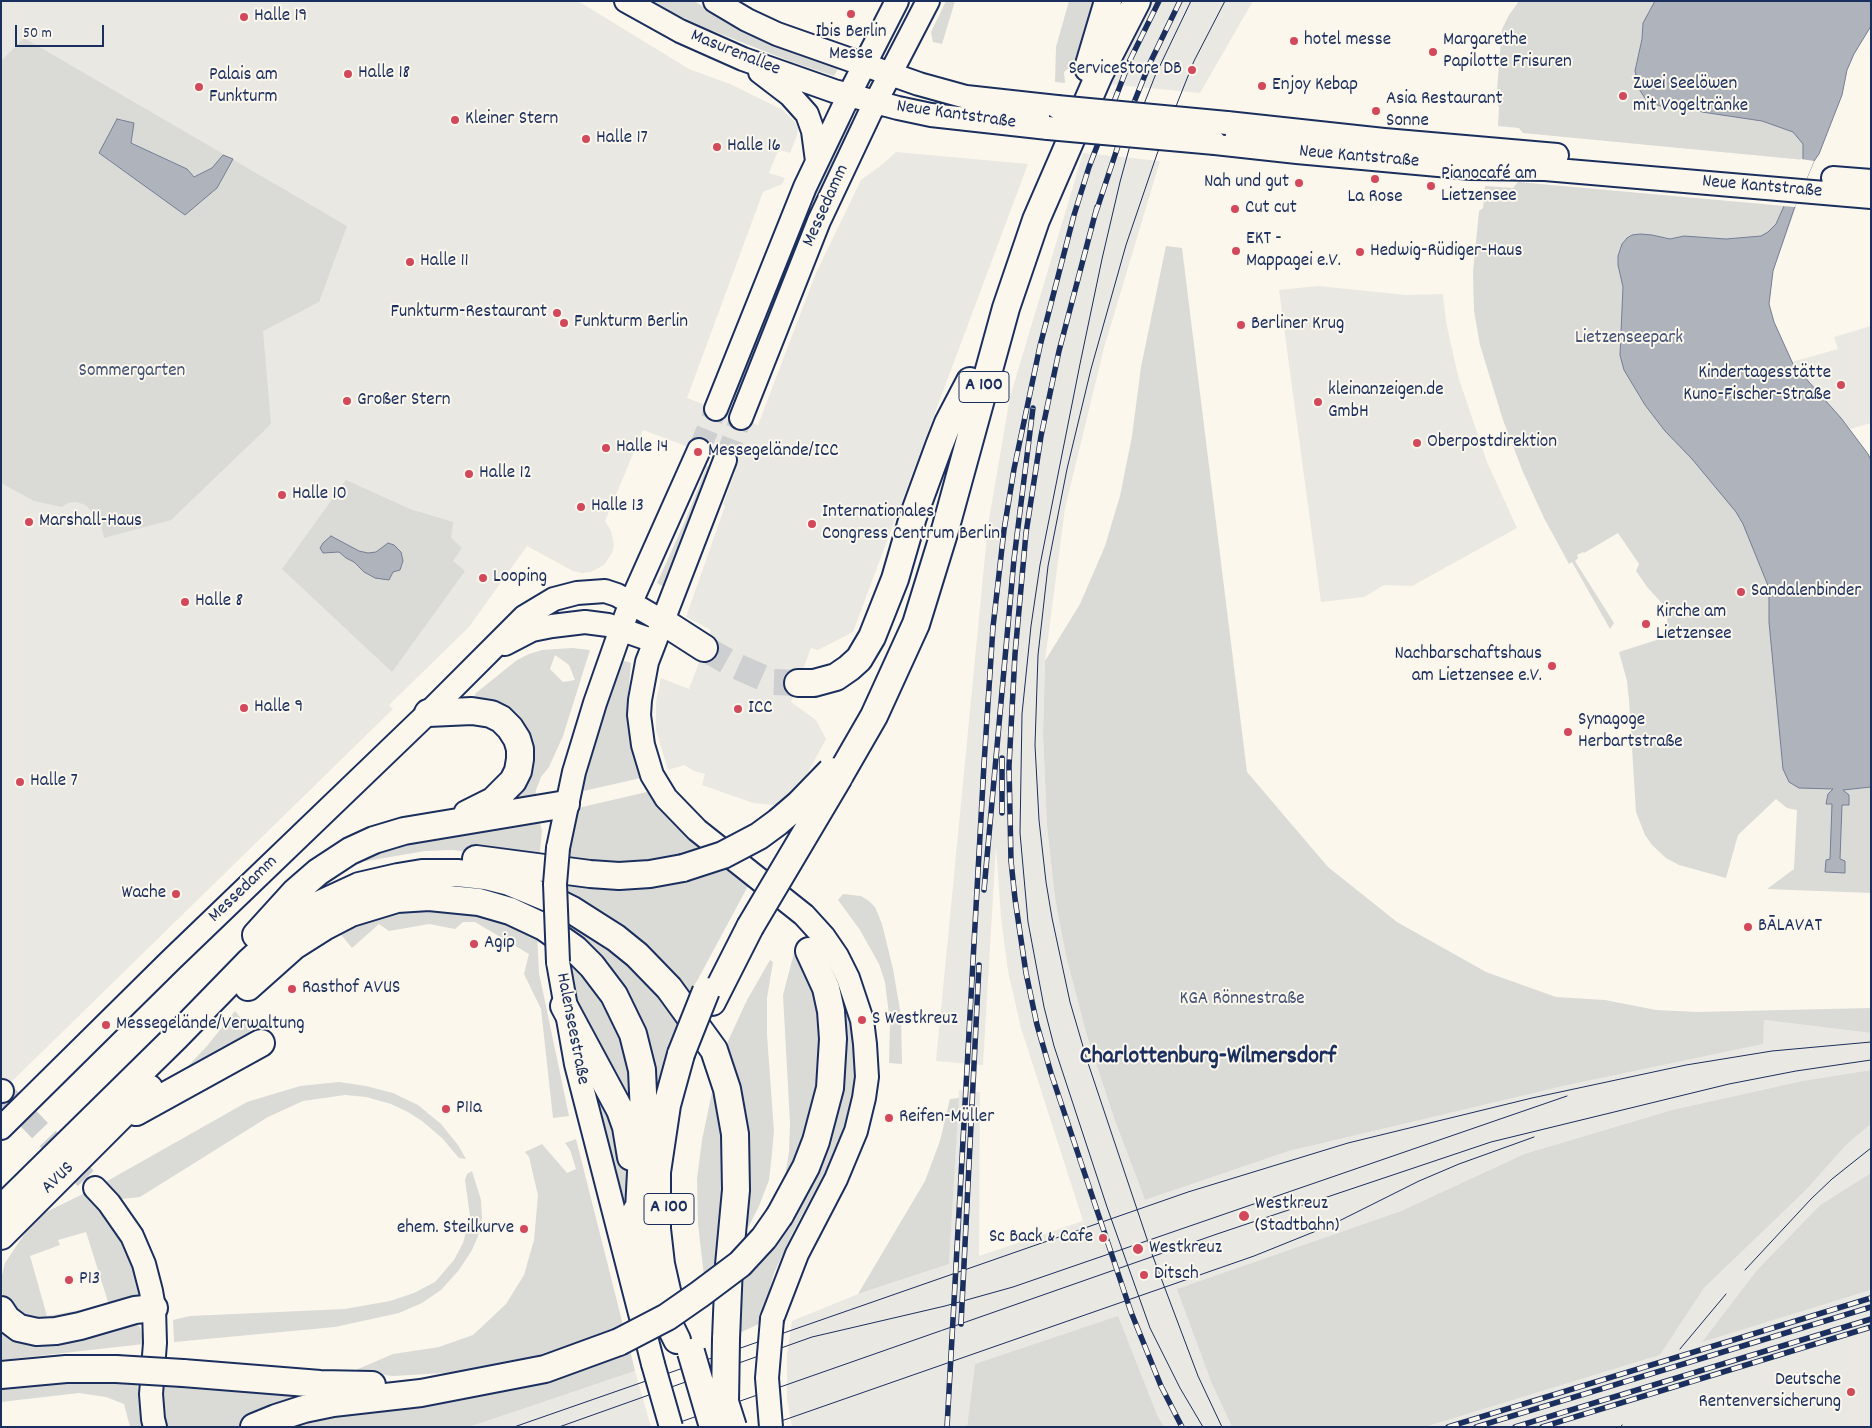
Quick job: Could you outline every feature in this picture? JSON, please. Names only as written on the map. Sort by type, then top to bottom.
[{"type":"highway","points":[[1082,88],[1108,1]]},
{"type":"highway","name":"A 100","points":[[835,773],[901,622],[928,539],[970,381],[1016,243],[1039,182],[1082,88],[1125,1]]},
{"type":"highway","name":"A 100","points":[[702,1427],[661,1264],[657,1229],[657,1172],[667,1105],[709,996],[746,925],[835,773],[874,716],[916,624],[945,530],[1006,308],[1036,220],[1099,75],[1137,1]]},
{"type":"highway","points":[[798,683],[814,683],[836,677],[859,659],[872,637],[895,579],[913,517],[939,446],[948,423],[970,381]]},
{"type":"highway","points":[[658,631],[704,648]]},
{"type":"highway","points":[[428,713],[472,711],[491,714],[501,719],[510,728],[517,739],[520,749],[518,771],[506,790],[493,801],[449,823]]},
{"type":"highway","points":[[269,923],[300,900],[329,884],[362,870],[403,860],[444,857],[474,859],[618,876],[650,874],[683,868],[723,855],[759,836],[835,773]]},
{"type":"highway","points":[[1,1191],[269,923],[295,892],[318,872],[350,851],[374,840],[404,831],[566,804]]},
{"type":"highway","points":[[2,1229],[170,1043],[250,961],[284,930],[320,904],[359,886],[398,876],[422,873],[485,876],[509,882],[572,910],[616,938],[670,988],[714,1050],[727,1089],[735,1134],[736,1190],[729,1265],[725,1402],[734,1427]]},
{"type":"highway","points":[[117,1121],[211,1023],[260,976],[294,946],[324,927],[351,913],[397,899],[429,897],[478,902],[523,916],[544,927],[575,949],[602,978],[625,1016],[638,1051],[643,1090],[644,1114],[638,1229]]},
{"type":"highway","points":[[254,1427],[304,1409],[333,1403],[421,1393],[545,1368],[619,1342],[667,1317],[740,1264],[764,1238],[780,1215],[806,1167],[816,1141],[830,1088],[833,1039],[831,1011],[826,988],[809,951]]},
{"type":"highway","points":[[564,1006],[594,1063],[613,1094],[626,1126],[632,1160],[643,1265],[652,1290],[683,1349]]},
{"type":"highway","points":[[117,1121],[261,1043]]},
{"type":"highway","name":"AVUS","points":[[2,1229],[117,1121]]},
{"type":"highway","points":[[1,1310],[7,1319],[19,1328],[37,1332],[56,1331],[135,1310],[154,1308]]},
{"type":"highway","name":"A 100","points":[[683,1349],[713,1427]]},
{"type":"highway","points":[[1,1374],[66,1369],[116,1369],[320,1384],[401,1385],[475,1382]]},
{"type":"main road","name":"Masurenallee","points":[[626,1],[680,31],[743,60],[849,95]]},
{"type":"main road","name":"Masurenallee","points":[[715,1],[747,20],[777,34],[891,74]]},
{"type":"main road","name":"Messedamm","points":[[716,409],[790,224],[817,162],[897,1]]},
{"type":"main road","name":"Messedamm","points":[[741,418],[819,222],[876,102],[928,1]]},
{"type":"main road","points":[[743,60],[802,106],[811,123],[817,162]]},
{"type":"main road","name":"Neue Kantstraße","points":[[891,74],[966,97],[1227,122],[1768,180],[1804,184],[1871,197]]},
{"type":"main road","name":"Neue Kantstraße","points":[[849,95],[938,116],[1297,152],[1470,168],[1536,168],[1768,180]]},
{"type":"main road","name":"Neue Kantstraße","points":[[1804,184],[1871,181]]},
{"type":"main road","points":[[621,629],[631,602],[699,450]]},
{"type":"main road","points":[[725,460],[647,662],[639,715],[643,746],[652,775],[666,798],[697,830],[804,915],[824,937],[837,956],[848,978],[862,1020],[867,1077],[861,1112],[847,1154],[797,1254],[772,1319],[767,1378],[771,1427]]},
{"type":"main road","name":"Messedamm","points":[[1,1128],[171,960],[428,713],[524,617],[554,599],[577,593],[605,591],[631,602],[658,631]]},
{"type":"main road","name":"Messedamm","points":[[488,652],[532,630],[552,626],[585,622],[621,629],[658,631]]},
{"type":"main road","name":"Halenseestraße","points":[[621,629],[579,753],[566,804],[554,884],[558,962],[564,1006],[576,1064],[671,1427]]},
{"type":"main road","points":[[779,895],[797,923],[809,951]]},
{"type":"main road","points":[[95,1188],[109,1203],[132,1236],[144,1264],[154,1308],[155,1343],[152,1383],[155,1427]]},
{"type":"shaded area","points":[[1,1],[578,1],[689,69],[730,84],[783,110],[795,122],[798,128],[797,135],[790,153],[781,150],[777,153],[769,173],[785,178],[782,184],[763,192],[687,398],[758,425],[816,273],[861,180],[896,152],[1028,164],[853,632],[818,650],[811,648],[791,702],[816,720],[826,739],[796,794],[783,806],[753,803],[702,785],[705,774],[694,771],[684,765],[668,770],[656,730],[656,701],[661,678],[689,689],[711,630],[686,617],[735,472],[731,463],[643,430],[605,521],[611,531],[614,545],[612,553],[604,565],[591,572],[573,571],[527,546],[469,627],[389,705],[393,709],[1,1092]]},
{"type":"shaded area","points":[[1150,1],[1253,1],[1200,93],[1108,84]]},
{"type":"shaded area","points":[[1655,1],[1871,1],[1871,26],[1854,54],[1847,70],[1842,95],[1819,154],[1814,161],[1795,206],[1773,271],[1769,304],[1774,322],[1793,364],[1841,418],[1871,460],[1871,787],[1843,790],[1849,795],[1849,805],[1842,805],[1840,859],[1845,861],[1845,873],[1825,872],[1826,860],[1830,859],[1832,804],[1826,804],[1828,794],[1833,789],[1799,788],[1789,782],[1783,769],[1769,622],[1769,588],[1743,524],[1736,512],[1692,459],[1665,431],[1645,405],[1624,370],[1620,355],[1623,287],[1618,256],[1622,244],[1627,238],[1640,234],[1670,239],[1684,236],[1726,239],[1761,236],[1776,224],[1803,160],[1803,144],[1793,132],[1762,121],[1702,112],[1692,107],[1663,107],[1647,101],[1639,89],[1635,71],[1642,39],[1643,23]]},
{"type":"shaded area","points":[[117,119],[134,123],[131,143],[187,169],[194,177],[212,168],[223,155],[233,159],[217,188],[185,215],[99,153]]},
{"type":"shaded area","points":[[1083,153],[1160,161],[1104,348],[1065,508],[1045,661],[1043,734],[1047,827],[1055,898],[1087,1036],[1115,1121],[1145,1200],[1289,1151],[1568,1085],[1762,1044],[1764,1020],[1871,1033],[1871,1070],[1802,1081],[1672,1110],[1524,1154],[1401,1211],[1178,1289],[1212,1384],[1232,1427],[1164,1427],[1157,1415],[975,1364],[967,1427],[792,1427],[787,1400],[787,1355],[792,1321],[858,1294],[949,1264],[959,1090],[980,1092],[979,1256],[1083,1221],[1021,1028],[1008,971],[1001,918],[996,846],[983,1065],[936,1061],[988,525],[1010,397]]},
{"type":"shaded area","points":[[1318,286],[1406,295],[1443,294],[1446,322],[1458,376],[1487,462],[1517,528],[1412,586],[1384,585],[1364,597],[1321,602],[1279,290]]},
{"type":"shaded area","name":"Kindertagesstätte Kuno-Fischer-Straße","points":[[1871,326],[1871,423],[1850,429],[1792,362],[1838,349],[1834,337]]},
{"type":"shaded area","points":[[331,536],[359,551],[368,553],[376,552],[388,543],[394,545],[401,552],[403,561],[400,570],[393,572],[389,580],[375,578],[364,572],[354,562],[339,552],[323,553],[320,548]]},
{"type":"shaded area","points":[[1871,1124],[1871,1173],[1820,1205],[1757,1270],[1703,1341],[1871,1290],[1871,1427],[1425,1427],[1660,1355],[1704,1288],[1806,1190],[1846,1145]]},
{"type":"shaded area","points":[[635,1371],[651,1427],[469,1427]]},
{"type":"green space","points":[[654,1],[694,1],[730,23],[838,69],[834,76],[792,62],[703,27],[673,13]]},
{"type":"green space","points":[[946,1],[955,1],[942,44],[933,42],[931,32]]},
{"type":"green space","points":[[1069,1],[1093,1],[1092,10],[1073,65],[1064,72],[1065,83],[1055,82],[1056,47]]},
{"type":"green space","points":[[1519,1],[1871,1],[1871,26],[1854,54],[1847,70],[1842,95],[1815,161],[1523,133],[1519,128],[1498,126],[1499,107],[1496,102],[1502,29]]},
{"type":"green space","name":"Sommergarten","points":[[24,38],[347,226],[319,302],[263,331],[271,424],[171,520],[104,538],[98,512],[91,511],[86,505],[76,502],[68,503],[62,507],[34,501],[1,483],[1,61]]},
{"type":"green space","points":[[849,122],[852,124],[794,248],[735,401],[733,401],[776,282],[821,178]]},
{"type":"green space","name":"Lietzenseepark","points":[[1518,182],[1796,207],[1773,271],[1769,305],[1774,322],[1793,364],[1841,418],[1871,460],[1871,893],[1767,889],[1794,869],[1797,810],[1787,808],[1776,799],[1738,835],[1726,878],[1679,865],[1666,858],[1652,845],[1645,835],[1636,812],[1627,681],[1619,652],[1666,637],[1668,610],[1648,588],[1636,571],[1639,564],[1618,533],[1584,553],[1577,555],[1578,558],[1575,561],[1614,623],[1610,629],[1572,562],[1569,564],[1544,518],[1523,472],[1503,420],[1480,345],[1474,311],[1473,272],[1479,211],[1483,208],[1485,186],[1513,188]]},
{"type":"green space","name":"KGA Rönnestraße","points":[[1166,246],[1182,248],[1247,772],[1328,867],[1397,922],[1486,972],[1556,997],[1605,1000],[1656,1010],[1697,1012],[1871,1008],[1871,1033],[1764,1020],[1763,1044],[1568,1085],[1289,1151],[1145,1200],[1115,1121],[1087,1036],[1066,955],[1055,898],[1047,827],[1043,734],[1045,661],[1080,604],[1105,546],[1120,496],[1132,436],[1141,367]]},
{"type":"green space","points":[[707,466],[711,468],[664,587],[657,583],[686,519]]},
{"type":"green space","points":[[346,480],[410,509],[453,522],[451,538],[462,548],[453,561],[465,571],[392,672],[282,569]]},
{"type":"green space","points":[[572,648],[590,650],[563,736],[549,767],[541,777],[536,790],[535,803],[489,810],[525,765],[472,704],[476,693],[517,660],[542,650]],"holes":[[[555,655],[569,665],[575,680],[563,682],[550,669]]]},
{"type":"green space","points":[[621,660],[631,663],[627,712],[630,738],[641,778],[579,792],[583,772]]},
{"type":"green space","points":[[647,792],[679,828],[707,854],[652,867],[568,865],[573,815],[582,807]]},
{"type":"green space","points":[[538,815],[542,831],[539,861],[453,850],[425,851],[355,863],[361,854]]},
{"type":"green space","points":[[720,864],[748,886],[690,994],[566,899],[567,878]]},
{"type":"green space","points":[[427,882],[491,887],[586,926],[683,1012],[673,1038],[659,1089],[650,1088],[646,1053],[535,913]]},
{"type":"green space","points":[[843,894],[861,896],[869,901],[875,907],[882,924],[893,969],[901,1016],[902,1064],[889,1063],[890,1023],[885,982],[879,964],[860,930],[838,900]]},
{"type":"green space","points":[[406,909],[472,911],[537,932],[539,973],[569,1116],[553,1118],[541,1009],[524,974],[529,954],[475,922],[463,922],[455,929],[429,924],[389,931],[379,924],[352,948],[338,931]]},
{"type":"green space","points":[[797,941],[807,963],[825,1026],[813,1133],[784,1183],[789,1152],[790,1123],[783,995]]},
{"type":"green space","points":[[564,949],[597,984],[628,1053],[633,1120],[583,1032]]},
{"type":"green space","points":[[770,960],[773,962],[767,998],[767,1035],[774,1131],[772,1153],[769,1180],[759,1206],[740,1239],[722,1054],[747,1000]]},
{"type":"green space","points":[[830,964],[852,1023],[857,1069],[852,1110],[841,1142],[792,1234],[774,1273],[761,1323],[735,1335],[737,1277],[817,1158]]},
{"type":"green space","points":[[235,1011],[253,1034],[177,1078],[207,1046]]},
{"type":"green space","points":[[1871,1070],[1871,1124],[1846,1145],[1806,1190],[1704,1288],[1660,1355],[1425,1427],[1232,1427],[1212,1384],[1177,1289],[1401,1211],[1524,1154],[1672,1110],[1802,1081]]},
{"type":"green space","points":[[585,1071],[597,1089],[623,1151],[627,1183],[629,1249]]},
{"type":"green space","points":[[718,1075],[726,1106],[724,1259],[704,1276],[698,1224],[697,1179],[702,1140],[712,1092]]},
{"type":"green space","points":[[339,1082],[393,1093],[418,1105],[441,1124],[458,1145],[466,1159],[459,1158],[442,1138],[408,1112],[391,1104],[366,1097],[345,1095],[303,1101],[268,1117],[140,1197],[122,1199],[111,1197],[102,1184],[247,1102],[300,1086]]},
{"type":"green space","points":[[959,1098],[949,1264],[858,1294],[925,1181],[940,1141],[950,1099]]},
{"type":"green space","points":[[576,1139],[624,1329],[545,1357],[459,1372],[394,1376],[351,1372],[393,1354],[439,1347],[473,1335],[506,1304],[524,1275],[534,1240],[538,1195],[529,1157],[525,1152],[542,1144],[567,1173],[576,1169],[570,1150],[565,1143]]},
{"type":"green space","points":[[472,1171],[481,1200],[482,1218],[478,1236],[472,1250],[459,1270],[441,1290],[422,1303],[399,1313],[335,1327],[174,1342],[173,1320],[190,1316],[345,1309],[390,1301],[414,1293],[435,1282],[454,1260],[463,1243],[470,1216],[465,1180],[467,1174]]},
{"type":"green space","points":[[1871,1173],[1871,1290],[1702,1342],[1757,1270],[1820,1205]]},
{"type":"green space","points":[[87,1192],[121,1235],[141,1283],[137,1298],[125,1308],[29,1323],[3,1299],[1,1280],[5,1263],[31,1224],[44,1213]],"holes":[[[86,1232],[109,1305],[47,1316],[30,1256],[60,1245],[58,1240]]]},
{"type":"green space","points":[[1118,1316],[1157,1415],[1164,1427],[967,1427],[975,1364]]},
{"type":"green space","points":[[134,1322],[140,1327],[144,1344],[1,1360],[1,1327]]},
{"type":"green space","points":[[630,1350],[635,1371],[469,1427],[270,1427],[382,1405],[482,1395],[529,1385],[579,1371]]},
{"type":"green space","points":[[137,1377],[139,1405],[146,1427],[130,1427],[124,1404],[106,1397],[79,1393],[1,1402],[1,1382]]},
{"type":"green space","points":[[159,1377],[368,1392],[261,1414],[237,1427],[162,1427]]},
{"type":"pier","points":[[1801,159],[1814,161],[1795,207],[1782,206]]},
{"type":"tunnel","points":[[699,450],[716,409]]},
{"type":"tunnel","points":[[725,460],[741,418]]},
{"type":"tunnel","points":[[704,648],[732,664],[772,682],[798,683]]},
{"type":"tunnel","points":[[2,1091],[95,1188]]},
{"type":"tram line","points":[[1191,1],[1155,76],[1135,127],[1102,259],[1080,364],[1040,565],[1031,626],[1022,714],[1020,833],[1028,922],[1044,1007],[1054,1046],[1107,1207],[1150,1328],[1180,1388],[1203,1427]]},
{"type":"tram line","points":[[1222,1427],[1198,1376],[1152,1254],[1087,1060],[1070,1002],[1046,882],[1039,820],[1035,745],[1038,655],[1048,566],[1067,469],[1091,369],[1126,245],[1157,154],[1194,61],[1225,1]]},
{"type":"tram line","points":[[514,1427],[1188,1192],[1348,1143],[1532,1098],[1686,1065],[1772,1051],[1871,1042]]},
{"type":"tram line","points":[[666,1427],[1217,1234],[1491,1142],[1729,1084],[1796,1071],[1871,1060]]},
{"type":"tram line","points":[[559,1427],[812,1337],[945,1306],[1013,1287],[1567,1096]]},
{"type":"tram line","points":[[764,1427],[1254,1256],[1331,1225],[1419,1181],[1459,1164],[1534,1137]]},
{"type":"tram line","points":[[1745,1270],[1811,1199],[1832,1179],[1871,1148]]},
{"type":"tram line","points":[[1680,1349],[1726,1294]]},
{"type":"railway","points":[[947,1427],[984,764],[993,627],[1004,530],[1014,469],[1040,346],[1074,215],[1089,167],[1130,60],[1159,1]]},
{"type":"railway","points":[[1095,215],[1125,125],[1149,65],[1180,1]]},
{"type":"railway","points":[[1097,207],[1059,351],[1041,436],[1026,533],[1015,654],[1009,766],[1011,861],[1026,973],[1037,1025],[1051,1073],[1131,1312],[1161,1386],[1182,1427]]},
{"type":"railway","points":[[984,890],[1014,559],[1033,408]]},
{"type":"railway","points":[[1002,758],[1002,813]]},
{"type":"railway","points":[[961,1324],[979,965]]},
{"type":"railway","points":[[1448,1427],[1871,1298]]},
{"type":"railway","points":[[1476,1427],[1871,1307]]},
{"type":"railway","points":[[1515,1427],[1871,1319]]},
{"type":"railway","points":[[1542,1427],[1871,1327]]},
{"type":"place","name":"Ibis Berlin Messe","points":[[851,14]]},
{"type":"place","name":"Halle 19","points":[[244,17]]},
{"type":"place","name":"hotel messe","points":[[1294,41]]},
{"type":"place","name":"Margarethe Papilotte Frisuren","points":[[1433,52]]},
{"type":"place","name":"ServiceStore DB","points":[[1192,70]]},
{"type":"place","name":"Halle 18","points":[[348,74]]},
{"type":"place","name":"Enjoy Kebap","points":[[1262,86]]},
{"type":"place","name":"Palais am Funkturm","points":[[199,87]]},
{"type":"place","name":"Zwei Seelöwen mit Vogeltränke","points":[[1623,96]]},
{"type":"place","name":"Asia Restaurant Sonne","points":[[1376,111]]},
{"type":"place","name":"Kleiner Stern","points":[[455,120]]},
{"type":"place","name":"Halle 17","points":[[586,139]]},
{"type":"place","name":"Halle 16","points":[[717,147]]},
{"type":"place","name":"La Rose","points":[[1375,179]]},
{"type":"place","name":"Nah und gut","points":[[1299,183]]},
{"type":"place","name":"Pianocafé am Lietzensee","points":[[1431,186]]},
{"type":"place","name":"Cut cut","points":[[1235,209]]},
{"type":"place","name":"EKT - Mappagei e.V.","points":[[1236,251]]},
{"type":"place","name":"Hedwig-Rüdiger-Haus","points":[[1360,252]]},
{"type":"place","name":"Halle 11","points":[[410,262]]},
{"type":"place","name":"Funkturm-Restaurant","points":[[557,313]]},
{"type":"place","name":"Funkturm Berlin","points":[[564,323]]},
{"type":"place","name":"Berliner Krug","points":[[1241,325]]},
{"type":"place","name":"Kindertagesstätte Kuno-Fischer-Straße","points":[[1841,385]]},
{"type":"place","name":"Großer Stern","points":[[347,401]]},
{"type":"place","name":"kleinanzeigen.de GmbH","points":[[1318,402]]},
{"type":"place","name":"Oberpostdirektion","points":[[1417,443]]},
{"type":"place","name":"Halle 14","points":[[606,448]]},
{"type":"place","name":"Messegelände/ICC","points":[[698,452]]},
{"type":"place","name":"Halle 12","points":[[469,474]]},
{"type":"place","name":"Halle 10","points":[[282,495]]},
{"type":"place","name":"Halle 13","points":[[581,507]]},
{"type":"place","name":"Marshall-Haus","points":[[29,522]]},
{"type":"place","name":"Internationales Congress Centrum Berlin","points":[[812,524]]},
{"type":"place","name":"Looping","points":[[483,578]]},
{"type":"place","name":"Sandalenbinder","points":[[1741,592]]},
{"type":"place","name":"Halle 8","points":[[185,602]]},
{"type":"place","name":"Kirche am Lietzensee","points":[[1646,624]]},
{"type":"place","name":"Nachbarschaftshaus am Lietzensee e.V.","points":[[1552,666]]},
{"type":"place","name":"Halle 9","points":[[244,708]]},
{"type":"place","name":"ICC","points":[[738,709]]},
{"type":"place","name":"Synagoge Herbartstraße","points":[[1568,732]]},
{"type":"place","name":"Halle 7","points":[[20,782]]},
{"type":"place","name":"Wache","points":[[176,894]]},
{"type":"place","name":"BĀLAVAT","points":[[1748,927]]},
{"type":"place","name":"Agip","points":[[474,944]]},
{"type":"place","name":"Rasthof AVUS","points":[[292,989]]},
{"type":"place","name":"S Westkreuz","points":[[862,1020]]},
{"type":"place","name":"Messegelände/Verwaltung","points":[[106,1025]]},
{"type":"place","name":"P11a","points":[[446,1109]]},
{"type":"place","name":"Reifen-Müller","points":[[889,1118]]},
{"type":"place","name":"Westkreuz (Stadtbahn)","points":[[1244,1216]]},
{"type":"place","name":"ehem. Steilkurve","points":[[524,1229]]},
{"type":"place","name":"Sc Back & Cafe","points":[[1103,1238]]},
{"type":"place","name":"Westkreuz","points":[[1138,1249]]},
{"type":"place","name":"Ditsch","points":[[1144,1275]]},
{"type":"place","name":"P13","points":[[69,1280]]},
{"type":"place","name":"Deutsche Rentenversicherung","points":[[1851,1392]]},
{"type":"district","name":"Charlottenburg-Wilmersdorf","points":[[1208,1059]]}]
